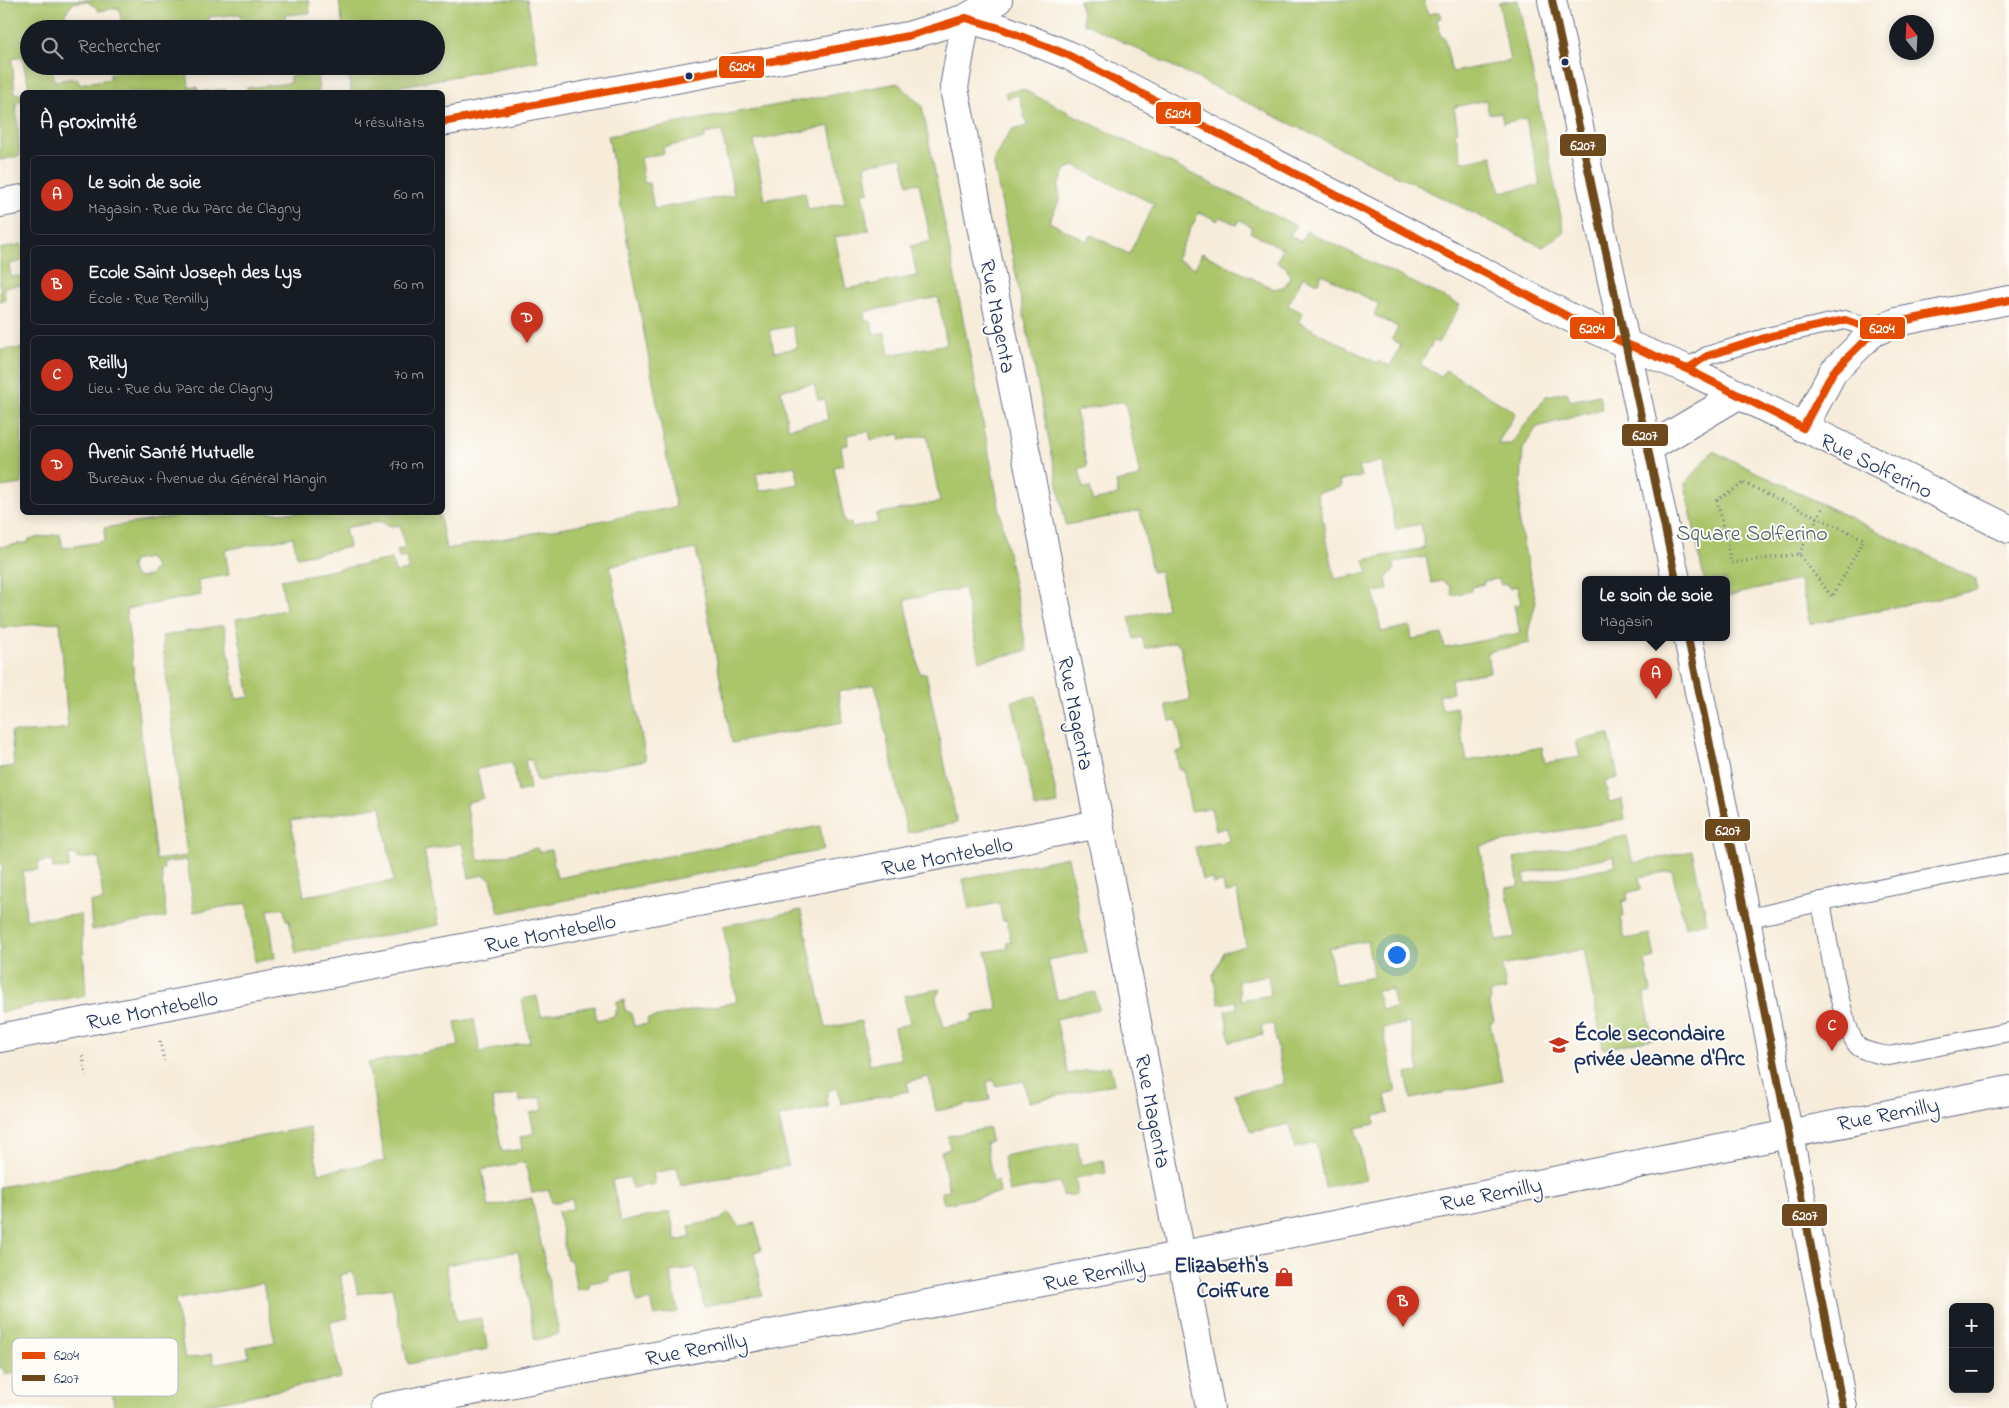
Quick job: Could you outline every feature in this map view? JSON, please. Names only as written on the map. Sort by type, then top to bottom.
[{"type":"street","points":[[445,121],[908,36],[966,18],[998,0]]},
{"type":"street","points":[[1552,0],[1675,576]]},
{"type":"street","name":"Rue Solferino","points":[[966,18],[1004,29],[1068,55],[1569,317],[1624,343],[1687,368],[1803,428],[2009,529]]},
{"type":"street","name":"Rue Magenta","points":[[966,18],[954,88],[1099,824],[1210,1408]]},
{"type":"street","points":[[0,203],[20,199]]},
{"type":"street","points":[[1803,428],[1834,372],[1872,333],[1897,322],[2009,300]]},
{"type":"street","points":[[1647,449],[1738,394]]},
{"type":"street","points":[[1689,641],[1843,1408]]},
{"type":"street","name":"Rue Montebello","points":[[0,1038],[1099,824]]},
{"type":"street","name":"Rue Remilly","points":[[383,1408],[1182,1256],[2009,1090]]},
{"type":"lane","points":[[1687,368],[1707,356],[1771,336],[1845,320],[1860,325],[1872,333]]},
{"type":"lane","points":[[1746,919],[1821,901],[2009,863]]},
{"type":"lane","points":[[1821,901],[1842,1008],[1848,1027],[1859,1047],[1873,1053],[1889,1056],[2009,1032]]},
{"type":"path","points":[[1744,483],[1864,539],[1832,597],[1799,554],[1731,563],[1717,500],[1744,483]]},
{"type":"path","points":[[1799,554],[1824,505]]},
{"type":"path","points":[[160,1038],[164,1061]]},
{"type":"path","points":[[82,1053],[86,1076]]},
{"type":"green space","points":[[0,0],[309,0],[310,13],[285,15],[286,20],[242,20],[241,14],[209,17],[209,20],[121,20],[119,8],[98,11],[97,8],[86,1],[73,3],[65,14],[66,17],[45,20],[20,20],[20,57],[12,59],[15,94],[20,93],[20,101],[16,102],[20,156],[0,160]]},
{"type":"green space","points":[[339,0],[527,0],[538,61],[380,90],[351,90],[348,75],[445,75],[445,20],[342,20]]},
{"type":"green space","points":[[1079,0],[1424,0],[1428,14],[1439,12],[1441,18],[1437,19],[1441,37],[1444,37],[1452,72],[1510,61],[1499,3],[1518,0],[1564,232],[1543,247],[1084,23]],"holes":[[[1486,100],[1489,114],[1501,112],[1503,123],[1526,118],[1540,185],[1500,192],[1492,156],[1462,162],[1455,132],[1458,131],[1454,107]]]},
{"type":"green space","points":[[26,75],[53,75],[54,81],[77,78],[79,84],[110,79],[110,75],[188,75],[189,88],[197,87],[198,90],[30,90]]},
{"type":"green space","points":[[317,75],[319,90],[247,90],[247,88],[290,83],[290,76]]},
{"type":"green space","points":[[898,83],[922,106],[1027,651],[979,661],[964,588],[905,600],[920,674],[926,673],[957,823],[907,833],[875,684],[838,692],[843,722],[732,743],[696,549],[610,566],[646,760],[537,781],[532,760],[525,760],[530,789],[518,792],[512,763],[477,769],[483,798],[466,803],[479,861],[537,848],[539,852],[551,850],[557,878],[820,826],[824,850],[499,913],[491,879],[483,875],[469,878],[462,843],[424,850],[439,925],[296,953],[289,920],[286,920],[284,908],[268,910],[275,958],[255,962],[247,903],[194,912],[187,860],[163,863],[164,869],[161,870],[166,917],[92,930],[90,902],[103,901],[99,857],[77,859],[77,855],[69,854],[69,868],[53,869],[52,861],[38,862],[38,870],[23,871],[26,919],[81,915],[86,995],[0,1012],[0,872],[3,871],[0,859],[0,768],[14,766],[11,732],[36,732],[68,728],[60,622],[0,628],[0,547],[29,542],[29,539],[60,534],[63,548],[105,541],[104,528],[177,515],[440,515],[446,549],[676,507],[608,136]],"holes":[[[830,126],[845,203],[808,210],[805,192],[765,200],[754,141]],[[722,131],[734,195],[654,209],[649,183],[644,183],[640,158],[664,153],[663,147],[705,139],[704,134]],[[902,157],[908,184],[919,183],[931,241],[911,246],[917,276],[846,289],[835,237],[869,230],[862,194],[869,192],[865,165]],[[938,297],[947,344],[889,355],[885,332],[874,334],[871,321],[865,321],[864,312]],[[793,326],[797,348],[774,352],[770,330]],[[814,384],[818,400],[824,399],[828,420],[788,428],[781,390]],[[869,431],[871,440],[900,434],[901,440],[927,435],[940,502],[876,514],[878,523],[852,528],[851,522],[845,523],[834,467],[844,465],[841,446],[848,445],[847,435]],[[795,466],[799,484],[760,491],[756,473]],[[379,521],[391,526],[400,525],[405,548],[397,550],[399,558],[406,557],[408,570],[395,572],[392,559],[281,580],[286,610],[236,619],[250,697],[236,699],[224,625],[162,636],[187,856],[156,860],[126,609],[201,595],[198,580],[229,575],[225,550],[293,537],[297,557],[349,547],[345,528]],[[147,558],[153,562],[155,569],[149,576],[138,578],[132,573],[131,566],[133,561]],[[381,806],[394,881],[304,896],[291,821]]]},
{"type":"green space","points":[[1022,89],[1296,226],[1290,235],[1301,242],[1306,231],[1460,305],[1438,343],[1434,341],[1420,364],[1441,377],[1446,370],[1516,413],[1497,444],[1511,444],[1546,396],[1567,392],[1570,401],[1599,395],[1602,409],[1537,427],[1523,448],[1519,524],[1536,602],[1528,632],[1530,643],[1487,652],[1490,672],[1451,679],[1453,692],[1439,696],[1442,710],[1456,707],[1467,761],[1542,747],[1545,763],[1580,757],[1576,741],[1609,734],[1618,778],[1605,781],[1609,802],[1622,799],[1625,819],[1480,846],[1497,941],[1515,937],[1506,888],[1519,886],[1514,858],[1627,836],[1633,863],[1692,851],[1707,922],[1685,927],[1672,871],[1639,877],[1641,889],[1627,893],[1628,900],[1622,902],[1624,916],[1620,918],[1625,939],[1650,934],[1655,958],[1645,961],[1651,992],[1644,994],[1652,1033],[1665,1032],[1666,1036],[1603,1049],[1584,949],[1502,966],[1506,990],[1490,993],[1491,1000],[1489,1002],[1494,1021],[1490,1023],[1502,1081],[1411,1099],[1406,1074],[1419,1072],[1410,1023],[1383,1028],[1396,1092],[1385,1095],[1389,1113],[1374,1116],[1375,1124],[1356,1128],[1366,1179],[1325,1187],[1316,1143],[1295,1148],[1290,1124],[1251,1132],[1235,1094],[1284,1084],[1273,1024],[1261,1026],[1263,1035],[1230,1042],[1225,1011],[1237,1008],[1236,1001],[1219,1004],[1213,975],[1224,952],[1246,946],[1237,891],[1225,893],[1223,882],[1213,884],[1213,878],[1202,880],[1195,847],[1229,841],[1227,828],[1216,830],[1211,808],[1191,811],[1183,769],[1179,769],[1176,752],[1183,750],[1177,720],[1170,721],[1166,705],[1190,700],[1180,645],[1175,642],[1145,649],[1142,637],[1134,639],[1129,617],[1167,609],[1160,571],[1152,572],[1140,511],[1066,525],[993,160],[1011,130],[1027,126],[1019,95],[1007,98],[1005,93]],"holes":[[[1075,166],[1154,204],[1129,254],[1091,235],[1087,241],[1049,222],[1060,199],[1058,187],[1066,169]],[[1199,212],[1218,221],[1221,217],[1237,225],[1240,220],[1252,227],[1250,232],[1283,249],[1276,262],[1286,267],[1290,277],[1285,286],[1274,289],[1202,253],[1195,268],[1176,259]],[[1322,274],[1379,304],[1374,315],[1398,327],[1392,339],[1401,345],[1390,366],[1379,361],[1377,363],[1298,322],[1303,313],[1288,305],[1303,276],[1318,283]],[[1125,401],[1140,477],[1116,482],[1118,495],[1093,501],[1090,487],[1083,488],[1079,469],[1087,466],[1076,411]],[[1382,461],[1396,529],[1421,524],[1425,548],[1364,560],[1368,573],[1335,579],[1317,493],[1341,487],[1340,481],[1361,477],[1359,467]],[[1426,557],[1431,583],[1443,581],[1450,586],[1452,595],[1472,591],[1472,587],[1484,584],[1484,581],[1499,579],[1501,585],[1507,584],[1509,588],[1517,586],[1521,604],[1514,605],[1520,633],[1445,648],[1442,634],[1412,639],[1410,626],[1381,632],[1374,592],[1388,590],[1386,578],[1395,569],[1393,562]],[[1613,856],[1616,866],[1526,884],[1524,874]],[[1367,941],[1374,977],[1335,984],[1329,948]],[[1268,975],[1271,995],[1241,1000],[1238,981]],[[1391,989],[1395,1008],[1381,1010],[1377,991]]]},
{"type":"green space","points":[[20,244],[20,261],[9,264],[11,277],[20,276],[20,285],[4,287],[5,300],[0,301],[0,249]]},
{"type":"green space","points":[[20,348],[20,484],[0,487],[0,350]]},
{"type":"green space","name":"Square Solferino","points":[[1713,451],[1976,579],[1977,590],[1810,624],[1800,580],[1730,595],[1730,576],[1703,576],[1685,484]]},
{"type":"green space","points":[[1036,696],[1058,804],[1035,808],[1012,701]]},
{"type":"green space","points":[[1068,857],[1087,952],[1048,960],[1057,999],[1095,992],[1099,1009],[1056,1019],[1068,1074],[1110,1066],[1114,1084],[1028,1102],[1024,1081],[995,1086],[994,1080],[987,1082],[990,1100],[936,1111],[929,1077],[907,1082],[909,1091],[841,1104],[838,1088],[829,1090],[826,1098],[828,1107],[779,1117],[788,1166],[681,1186],[677,1168],[653,1173],[655,1184],[632,1188],[630,1177],[612,1180],[621,1222],[670,1212],[676,1241],[691,1237],[689,1226],[720,1220],[728,1212],[740,1226],[755,1223],[761,1250],[754,1252],[762,1295],[704,1306],[696,1267],[670,1272],[678,1312],[655,1316],[651,1300],[637,1303],[630,1271],[608,1275],[609,1280],[589,1283],[589,1288],[577,1290],[571,1260],[567,1260],[558,1211],[573,1209],[572,1199],[552,1203],[549,1190],[532,1193],[525,1162],[482,1170],[489,1207],[532,1198],[559,1334],[535,1340],[518,1251],[446,1265],[456,1322],[481,1318],[488,1349],[408,1364],[392,1288],[358,1294],[353,1272],[340,1275],[348,1318],[330,1322],[341,1378],[188,1408],[114,1408],[113,1396],[178,1396],[178,1338],[12,1338],[12,1374],[5,1375],[3,1368],[0,1368],[0,1187],[309,1127],[319,1173],[385,1161],[368,1063],[459,1046],[455,1022],[474,1019],[480,1052],[530,1042],[522,999],[537,996],[541,1016],[594,1006],[597,1020],[615,1016],[615,1011],[618,1010],[616,1002],[624,1000],[625,1010],[631,1013],[634,1026],[648,1024],[647,1019],[737,1002],[723,926],[801,910],[826,1028],[861,1021],[870,1064],[901,1059],[894,1028],[910,1023],[904,996],[940,989],[936,998],[944,1027],[973,1021],[972,1015],[998,1010],[986,952],[1007,948],[1007,942],[1011,942],[1007,920],[1003,921],[999,903],[969,909],[963,879]],"holes":[[[518,1094],[520,1102],[541,1097],[543,1110],[530,1113],[534,1133],[520,1137],[522,1149],[502,1152],[492,1099]],[[263,1283],[275,1342],[247,1347],[249,1357],[214,1364],[212,1354],[185,1359],[175,1300]]]},
{"type":"green space","points":[[989,1128],[991,1141],[986,1143],[993,1182],[998,1181],[1000,1193],[944,1204],[941,1192],[949,1190],[941,1151],[950,1149],[948,1136]]},
{"type":"green space","points":[[1077,1142],[1081,1165],[1103,1160],[1106,1173],[1075,1178],[1078,1194],[1063,1196],[1060,1182],[1009,1192],[1003,1156]]},
{"type":"transit line","name":"6207","points":[[1552,0],[1675,576]]},
{"type":"transit line","name":"6204","points":[[966,18],[1003,29],[1068,55],[1569,317],[1624,343],[1687,369],[1803,428]]},
{"type":"transit line","name":"6204","points":[[445,121],[908,36],[966,18]]},
{"type":"transit line","name":"6204","points":[[1803,428],[1833,372],[1872,333],[1897,322],[2009,300]]},
{"type":"transit line","name":"6204","points":[[1687,369],[1707,356],[1771,336],[1845,320],[1860,325],[1872,333]]},
{"type":"transit line","name":"6207","points":[[1689,641],[1843,1408]]},
{"type":"place","name":"Avenir Santé Mutuelle","points":[[527,343]]},
{"type":"place","name":"Le soin de soie","points":[[1656,699]]},
{"type":"place","name":"École secondaire privée Jeanne d'Arc","points":[[1559,1045]]},
{"type":"place","name":"Reilly","points":[[1832,1051]]},
{"type":"place","name":"Elizabeth's Coiffure","points":[[1284,1277]]},
{"type":"place","name":"Ecole Saint Joseph des Lys","points":[[1403,1327]]}]
